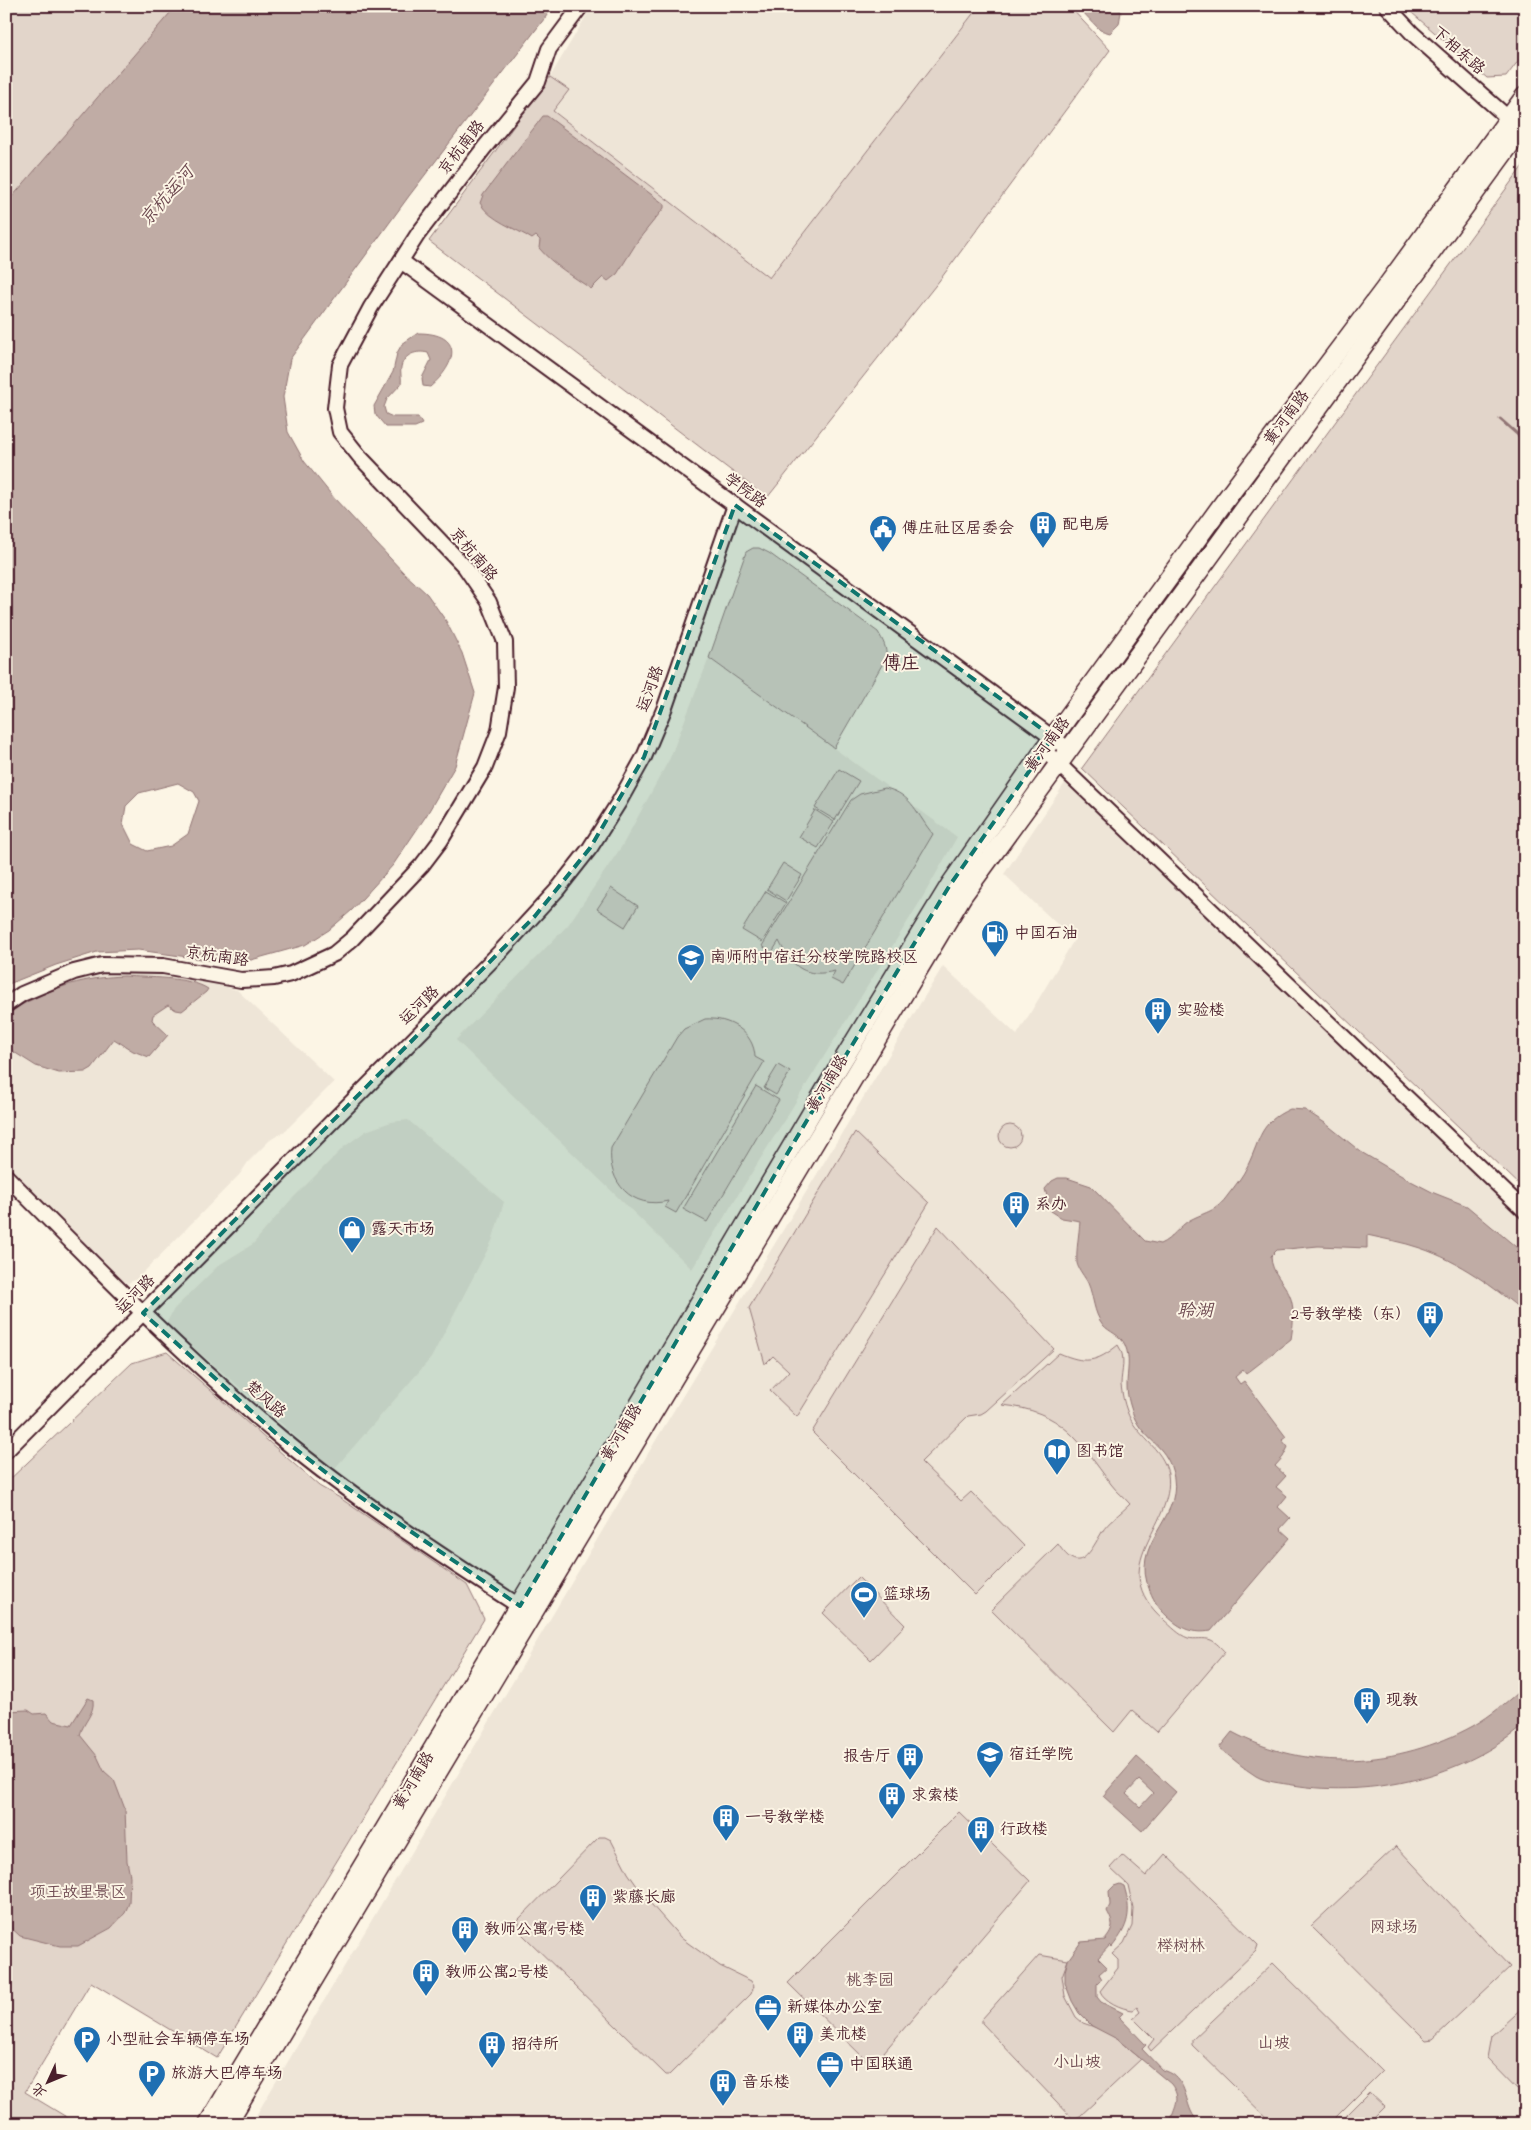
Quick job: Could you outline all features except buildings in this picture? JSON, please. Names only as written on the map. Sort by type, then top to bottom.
[{"type":"main road","name":"黄河南路","points":[[208,2124],[526,1610],[963,895],[1520,126],[1525,96]]},
{"type":"main road","name":"黄河南路","points":[[227,2124],[526,1610],[837,1069],[950,885],[1048,744],[1224,502],[1386,287],[1520,126]]},
{"type":"street","name":"京杭南路","points":[[6,1005],[22,994],[74,972],[102,965],[163,966],[241,980],[267,979],[291,974],[334,954],[352,939],[422,865],[442,840],[485,767],[499,731],[506,687],[505,642],[489,602],[465,567],[360,457],[340,432],[335,408],[340,365],[371,307],[418,234],[538,82],[549,48],[581,6]]},
{"type":"street","name":"下相东路","points":[[1387,6],[1413,34],[1520,126]]},
{"type":"street","name":"学院路","points":[[401,261],[735,505],[1048,744],[1068,749]]},
{"type":"street","name":"运河路","points":[[6,1451],[535,916],[566,881],[620,802],[644,756],[665,707],[735,505]]},
{"type":"street","points":[[1048,744],[1058,763],[1525,1211]]},
{"type":"street","name":"楚风路","points":[[6,1176],[143,1313],[280,1437],[336,1481],[526,1610]]},
{"type":"highlighted area","points":[[735,505],[1053,737],[950,885],[832,1078],[520,1606],[337,1481],[280,1437],[143,1313],[535,916],[590,848],[644,757]]},
{"type":"shaded area","points":[[592,6],[979,6],[769,278],[553,111],[568,90],[550,77]]},
{"type":"shaded area","name":"南师附中宿迁分校学院路校区","points":[[709,658],[957,837],[921,900],[692,1269],[456,1040],[568,925],[622,846],[670,758]]},
{"type":"shaded area","name":"宿迁学院","points":[[1065,783],[1525,1217],[1525,2124],[251,2124],[659,1435],[943,966],[1017,1035],[1074,940],[1004,874]]},
{"type":"shaded area","points":[[102,971],[160,973],[206,981],[237,990],[334,1082],[285,1131],[270,1140],[248,1162],[240,1174],[137,1279],[128,1283],[119,1279],[6,1169],[6,1009],[56,984]]},
{"type":"shaded area","points":[[408,1120],[504,1202],[492,1241],[431,1358],[335,1468],[324,1461],[169,1326],[167,1322],[174,1309],[219,1265],[253,1244],[289,1202],[344,1147],[366,1131],[391,1122]]},
{"type":"green space","points":[[6,6],[178,6],[6,212]]},
{"type":"green space","points":[[979,6],[1069,6],[1110,50],[939,281],[767,498],[429,241],[550,77],[569,90],[553,111],[769,278]]},
{"type":"green space","points":[[1404,6],[1525,6],[1525,52],[1506,77],[1487,78]]},
{"type":"green space","points":[[1525,163],[1525,1190],[1082,768]]},
{"type":"green space","points":[[753,548],[759,548],[769,553],[878,632],[884,644],[886,658],[834,748],[709,658],[746,552]]},
{"type":"green space","points":[[839,769],[859,781],[835,820],[815,808]]},
{"type":"green space","points":[[885,788],[902,795],[908,800],[933,834],[843,985],[831,979],[835,971],[816,973],[801,969],[789,958],[779,941],[772,952],[762,946],[851,800],[860,794]]},
{"type":"green space","points":[[815,810],[834,822],[818,848],[799,837]]},
{"type":"green space","points":[[783,863],[802,875],[786,901],[767,889]]},
{"type":"green space","points":[[611,888],[638,906],[625,927],[597,909]]},
{"type":"green space","points":[[766,891],[786,903],[762,942],[742,930]]},
{"type":"green space","points":[[705,1019],[723,1021],[739,1028],[750,1040],[754,1048],[755,1057],[764,1062],[676,1213],[665,1207],[668,1201],[655,1203],[643,1201],[625,1191],[613,1172],[611,1148],[677,1037],[684,1029]]},
{"type":"green space","points":[[778,1065],[790,1072],[776,1095],[764,1088]]},
{"type":"green space","points":[[756,1086],[779,1100],[707,1222],[683,1209]]},
{"type":"green space","points":[[1010,1125],[1018,1128],[1021,1136],[1018,1144],[1010,1147],[1002,1144],[999,1136],[1002,1128]]},
{"type":"green space","points":[[855,1132],[929,1203],[797,1417],[770,1391],[789,1371],[773,1356],[765,1364],[749,1308]]},
{"type":"green space","points":[[938,1226],[1054,1349],[986,1411],[981,1414],[968,1416],[921,1462],[961,1501],[971,1492],[1024,1546],[975,1595],[812,1432]]},
{"type":"green space","points":[[1118,1345],[1122,1355],[1121,1385],[1127,1411],[1136,1428],[1161,1456],[1168,1474],[1168,1493],[1140,1564],[1140,1581],[1147,1600],[1175,1630],[1188,1638],[1211,1640],[1225,1652],[1157,1732],[1132,1710],[1114,1732],[991,1610],[1058,1544],[1065,1554],[1072,1559],[1078,1560],[1083,1558],[1093,1548],[1108,1525],[1130,1504],[1113,1487],[1089,1454],[1067,1430],[1055,1421],[1040,1414],[1023,1408],[1002,1405],[1059,1353],[1076,1359],[1090,1360],[1103,1355]]},
{"type":"green space","name":"项王故里景区","points":[[167,1352],[319,1486],[340,1498],[467,1585],[484,1619],[217,2058],[91,1982],[25,2092],[78,2124],[6,2124],[6,1483],[132,1363]]},
{"type":"green space","name":"篮球场","points":[[858,1577],[905,1625],[871,1660],[823,1613]]},
{"type":"green space","name":"桃李园","points":[[959,1812],[1030,1881],[872,2066],[788,1983]]},
{"type":"green space","points":[[599,1837],[611,1840],[628,1873],[644,1896],[681,1938],[720,1966],[751,1981],[754,1986],[751,1994],[669,2075],[666,2075],[522,1934],[518,1920]]},
{"type":"green space","name":"网球场","points":[[1396,1846],[1510,1967],[1433,2039],[1426,2040],[1311,1926]]},
{"type":"green space","name":"榉树林","points":[[1165,1854],[1258,1945],[1256,1951],[1151,2051],[1148,2047],[1154,2039],[1133,2018],[1140,2012],[1137,2007],[1133,2010],[1118,2006],[1105,1998],[1100,1991],[1118,1968],[1118,1960],[1112,1954],[1124,1943],[1132,1926],[1133,1908],[1128,1885],[1110,1868],[1122,1855],[1146,1876]]},
{"type":"green space","name":"小山坡","points":[[1039,1955],[1068,1960],[1062,1976],[1065,1996],[1076,2017],[1083,2023],[1103,2030],[1117,2039],[1141,2059],[1080,2116],[1073,2119],[982,2023],[982,2019]]},
{"type":"green space","name":"山坡","points":[[1273,1963],[1382,2071],[1329,2124],[1273,2124],[1192,2045],[1192,2040]]},
{"type":"green space","points":[[1525,2005],[1525,2097],[1487,2058],[1491,2036]]},
{"type":"green space","points":[[1369,2092],[1385,2107],[1368,2124],[1344,2124],[1341,2120]]},
{"type":"water","name":"京杭运河","points":[[176,6],[554,6],[409,196],[290,359],[283,397],[288,432],[304,461],[334,498],[403,572],[427,594],[446,621],[462,653],[475,693],[455,766],[426,816],[393,865],[352,910],[329,930],[305,945],[251,960],[216,961],[138,950],[97,952],[56,965],[6,985],[6,204]],"holes":[[[178,783],[194,792],[199,801],[188,834],[171,846],[147,851],[133,844],[123,824],[126,806],[139,793]]]},
{"type":"water","points":[[1077,6],[1118,6],[1121,12],[1119,24],[1110,33],[1100,30]]},
{"type":"water","points":[[543,116],[547,116],[664,204],[664,208],[639,239],[617,274],[608,281],[603,277],[591,289],[550,260],[539,248],[540,240],[536,236],[532,239],[504,224],[490,215],[480,203],[483,195]]},
{"type":"water","points":[[418,333],[433,334],[443,338],[449,344],[452,351],[451,359],[439,378],[430,387],[423,386],[422,378],[431,360],[428,353],[415,353],[405,359],[401,367],[401,384],[387,399],[384,407],[386,414],[393,417],[418,417],[422,424],[415,427],[386,427],[375,414],[374,406],[393,372],[397,353],[402,344]]},
{"type":"water","points":[[124,976],[179,980],[208,989],[182,1011],[168,1005],[153,1015],[152,1020],[168,1035],[149,1057],[133,1051],[114,1039],[92,1068],[85,1072],[59,1073],[36,1066],[6,1047],[6,1013],[63,987],[91,979]]},
{"type":"water","name":"聆湖","points":[[1290,1109],[1305,1110],[1325,1123],[1361,1152],[1434,1193],[1467,1206],[1522,1252],[1525,1255],[1525,1313],[1488,1284],[1462,1267],[1434,1253],[1407,1244],[1367,1235],[1367,1248],[1318,1246],[1277,1250],[1271,1256],[1273,1268],[1291,1299],[1293,1324],[1291,1339],[1246,1374],[1243,1370],[1235,1377],[1240,1384],[1244,1381],[1286,1437],[1282,1440],[1288,1447],[1283,1457],[1275,1466],[1286,1476],[1276,1487],[1287,1496],[1278,1507],[1290,1518],[1280,1529],[1290,1538],[1211,1631],[1192,1631],[1177,1624],[1157,1605],[1145,1574],[1146,1559],[1150,1545],[1170,1507],[1174,1493],[1174,1478],[1171,1467],[1162,1451],[1145,1434],[1135,1419],[1127,1386],[1127,1350],[1121,1339],[1103,1325],[1100,1320],[1095,1310],[1088,1283],[1077,1263],[1080,1221],[1062,1218],[1051,1211],[1045,1189],[1052,1181],[1058,1178],[1067,1178],[1091,1186],[1145,1241],[1160,1244],[1190,1220],[1215,1208],[1224,1201],[1244,1173],[1262,1132],[1272,1120]]},
{"type":"water","points":[[1525,1686],[1525,1724],[1501,1742],[1474,1758],[1446,1770],[1416,1779],[1354,1788],[1323,1788],[1279,1783],[1256,1776],[1219,1748],[1232,1732],[1261,1745],[1291,1754],[1322,1759],[1353,1760],[1384,1757],[1444,1740],[1473,1726]]},
{"type":"water","points":[[88,1698],[93,1700],[92,1710],[80,1735],[97,1756],[104,1771],[114,1780],[125,1809],[127,1861],[130,1876],[129,1903],[125,1913],[111,1928],[78,1946],[60,1946],[20,1936],[6,1923],[6,1711],[28,1710],[34,1714],[46,1713],[53,1721],[71,1725]]},
{"type":"water","points":[[1137,1757],[1176,1792],[1142,1831],[1103,1796]],"holes":[[[1139,1780],[1153,1793],[1140,1807],[1126,1794]]]},
{"type":"water","points":[[1120,1884],[1124,1886],[1128,1904],[1127,1918],[1118,1939],[1112,1947],[1110,1945],[1098,1958],[1107,1967],[1099,1974],[1102,1979],[1097,1984],[1097,1997],[1101,2002],[1123,2013],[1119,2017],[1146,2045],[1142,2049],[1162,2070],[1175,2076],[1183,2086],[1192,2113],[1201,2124],[1173,2124],[1171,2120],[1177,2098],[1171,2084],[1117,2039],[1092,2026],[1079,2013],[1065,1983],[1065,1971],[1068,1960],[1081,1942],[1105,1940],[1110,1933],[1112,1923],[1107,1911],[1110,1905],[1109,1891],[1114,1886]]},
{"type":"waterway","points":[[1500,419],[1525,441]]},
{"type":"place","name":"配电房","points":[[1043,549]]},
{"type":"place","name":"傅庄社区居委会","points":[[883,553]]},
{"type":"place","name":"中国石油","points":[[995,958]]},
{"type":"place","name":"南师附中宿迁分校学院路校区","points":[[691,982]]},
{"type":"place","name":"实验楼","points":[[1158,1035]]},
{"type":"place","name":"系办","points":[[1016,1229]]},
{"type":"place","name":"露天市场","points":[[352,1254]]},
{"type":"place","name":"2号教学楼（东）","points":[[1430,1339]]},
{"type":"place","name":"图书馆","points":[[1057,1476]]},
{"type":"place","name":"篮球场","points":[[864,1619]]},
{"type":"place","name":"现教","points":[[1367,1725]]},
{"type":"place","name":"宿迁学院","points":[[990,1779]]},
{"type":"place","name":"报告厅","points":[[910,1781]]},
{"type":"place","name":"求索楼","points":[[892,1820]]},
{"type":"place","name":"一号教学楼","points":[[726,1842]]},
{"type":"place","name":"行政楼","points":[[981,1854]]},
{"type":"place","name":"紫藤长廊","points":[[593,1922]]},
{"type":"place","name":"教师公寓1号楼","points":[[465,1954]]},
{"type":"place","name":"教师公寓2号楼","points":[[426,1997]]},
{"type":"place","name":"新媒体办公室","points":[[768,2032]]},
{"type":"place","name":"美术楼","points":[[800,2059]]},
{"type":"place","name":"小型社会车辆停车场","points":[[87,2064]]},
{"type":"place","name":"招待所","points":[[492,2069]]},
{"type":"place","name":"中国联通","points":[[830,2089]]},
{"type":"place","name":"旅游大巴停车场","points":[[152,2098]]},
{"type":"place","name":"音乐楼","points":[[723,2107]]},
{"type":"district","name":"傅庄","points":[[901,664]]}]
